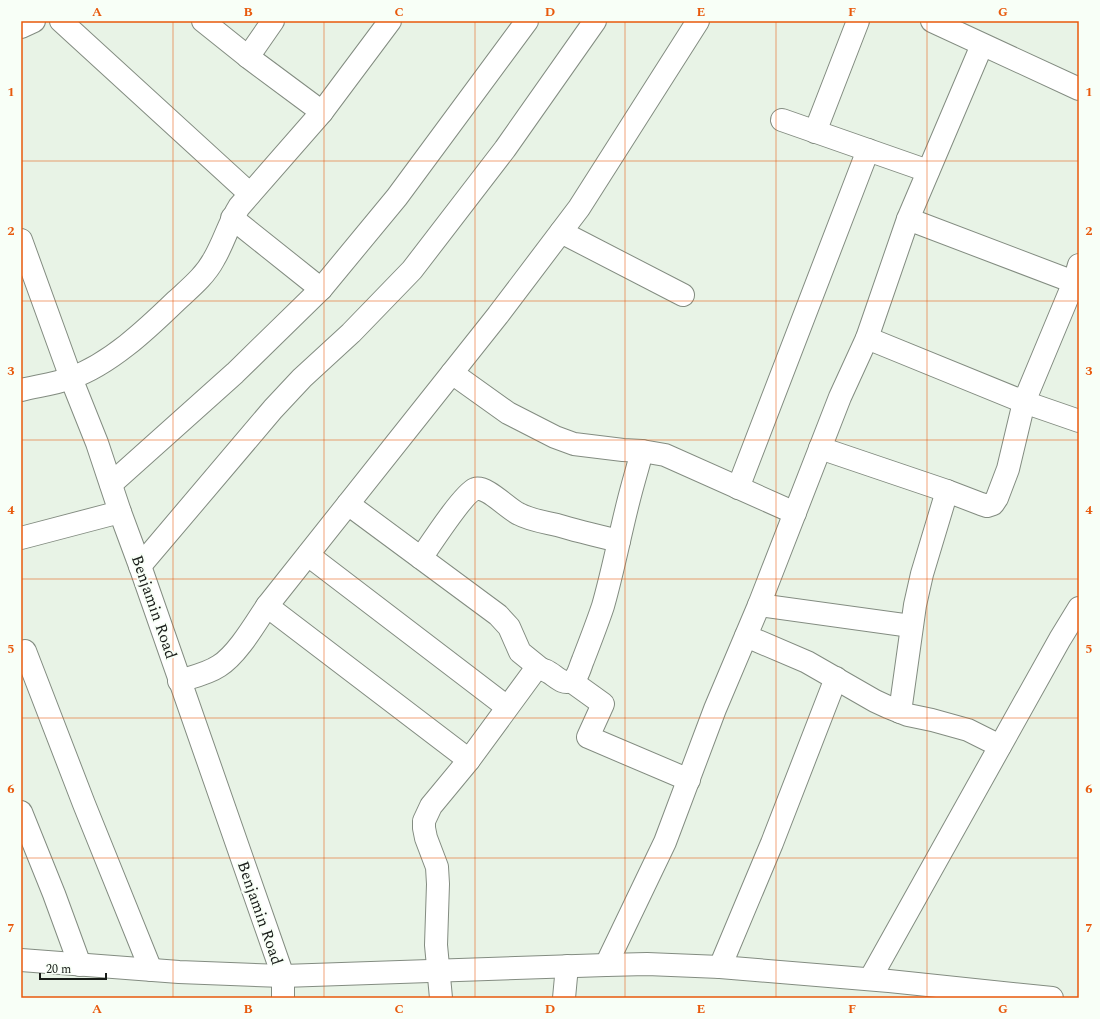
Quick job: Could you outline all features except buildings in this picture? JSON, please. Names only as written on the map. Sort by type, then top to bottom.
[{"type":"street","points":[[21,27],[34,21]]},
{"type":"street","points":[[61,21],[250,194]]},
{"type":"street","points":[[203,21],[248,58],[322,112]]},
{"type":"street","points":[[248,58],[273,21]]},
{"type":"street","points":[[21,390],[71,378],[98,365],[120,350],[158,319],[200,278],[214,259],[232,218],[239,207],[322,112],[390,21]]},
{"type":"street","points":[[112,484],[235,373],[321,289],[397,197],[526,21]]},
{"type":"street","points":[[140,566],[273,409],[302,378],[351,333],[412,270],[505,150],[595,21]]},
{"type":"street","points":[[179,681],[209,672],[226,662],[267,606],[498,315],[579,208],[698,21]]},
{"type":"street","points":[[815,132],[858,21]]},
{"type":"street","points":[[932,21],[1079,89]]},
{"type":"street","points":[[606,965],[665,842],[715,709],[759,604],[840,397],[867,338],[908,219],[982,45]]},
{"type":"street","points":[[782,120],[928,171]]},
{"type":"street","points":[[738,488],[868,150]]},
{"type":"street","points":[[232,218],[321,289]]},
{"type":"street","points":[[820,448],[988,506],[993,504],[997,498],[1008,469],[1024,402],[1077,277],[908,219]]},
{"type":"street","points":[[561,232],[683,295]]},
{"type":"street","name":"Benjamin Road","points":[[21,240],[71,378],[112,484],[120,512],[283,976],[283,998]]},
{"type":"street","points":[[867,338],[1024,402],[1079,421]]},
{"type":"street","points":[[452,373],[508,412],[555,437],[574,444],[642,451],[665,455],[795,513]]},
{"type":"street","points":[[348,504],[498,615],[509,627],[520,652],[541,669],[564,682],[571,681],[577,674],[603,606],[642,451]]},
{"type":"street","points":[[421,558],[460,503],[474,489],[479,488],[487,491],[520,515],[619,541]]},
{"type":"street","points":[[900,712],[911,626],[922,574],[947,491]]},
{"type":"street","points":[[21,538],[120,512]]},
{"type":"street","points":[[308,555],[507,708]]},
{"type":"street","points":[[759,604],[911,626]]},
{"type":"street","points":[[267,606],[469,760]]},
{"type":"street","points":[[870,979],[1060,639],[1079,608]]},
{"type":"street","points":[[746,636],[807,662],[875,701],[900,712],[968,730],[1000,746]]},
{"type":"street","points":[[25,651],[81,797],[151,970]]},
{"type":"street","points":[[441,998],[437,970],[436,945],[438,884],[437,866],[426,838],[424,821],[431,806],[469,760],[532,673],[535,670],[541,669]]},
{"type":"street","points":[[720,966],[772,843],[836,678]]},
{"type":"street","points":[[571,681],[603,704],[588,737],[689,780]]},
{"type":"street","points":[[21,812],[54,894],[80,965]]},
{"type":"street","points":[[21,960],[151,970],[283,976],[647,964],[720,966],[870,979],[986,995],[1052,998]]},
{"type":"street","points":[[564,998],[567,966]]}]
